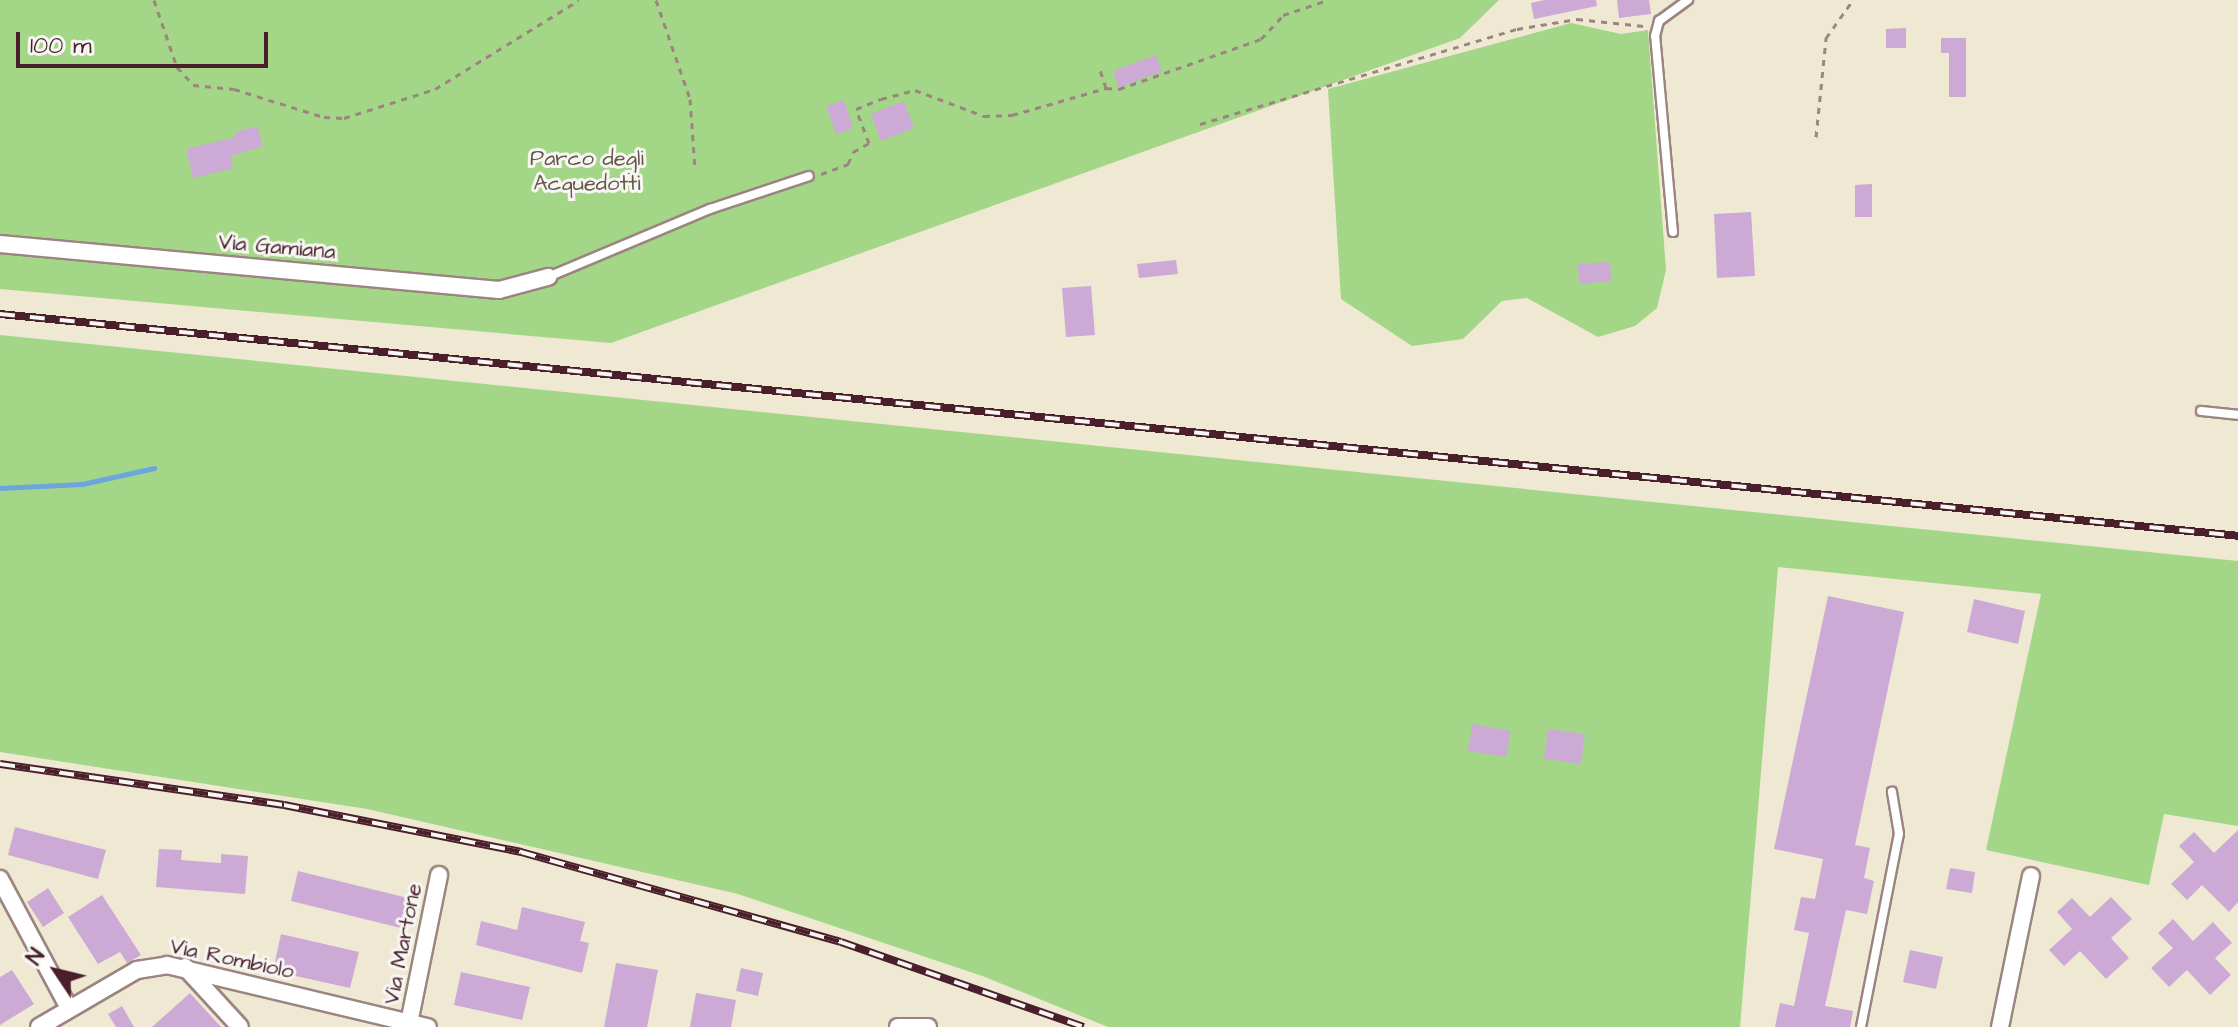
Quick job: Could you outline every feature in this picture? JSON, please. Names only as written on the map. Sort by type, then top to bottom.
[{"type":"street","name":"Via Gamiana","points":[[0,244],[499,290],[548,277]]},
{"type":"street","name":"Via Martone","points":[[409,1023],[439,875]]},
{"type":"street","points":[[2000,1027],[2031,876]]},
{"type":"street","points":[[0,879],[69,1008]]},
{"type":"street","name":"Via Rombiolo","points":[[39,1027],[146,967],[185,967],[428,1027]]},
{"type":"street","points":[[185,967],[240,1027]]},
{"type":"street","points":[[898,1027],[927,1027]]},
{"type":"lane","points":[[1673,232],[1655,36],[1659,21],[1688,0]]},
{"type":"lane","points":[[548,277],[710,209],[809,176]]},
{"type":"lane","points":[[2201,411],[2238,415]]},
{"type":"lane","points":[[1861,1027],[1899,834],[1892,792]]},
{"type":"path","points":[[154,0],[177,67],[193,85],[234,89],[324,117],[344,118],[435,89],[579,0]]},
{"type":"path","points":[[656,0],[690,99],[695,169]]},
{"type":"path","points":[[809,176],[848,164],[853,152],[869,143],[856,109],[881,99],[915,90],[984,116],[1012,115],[1106,88],[1119,89],[1261,39],[1283,15],[1328,0]]},
{"type":"path","points":[[1816,137],[1826,38],[1853,0]]},
{"type":"path","points":[[1200,124],[1517,29],[1577,19],[1636,29],[1659,21]]},
{"type":"path","points":[[1100,69],[1106,88]]},
{"type":"green space","name":"Parco degli Acquedotti","points":[[0,0],[1499,0],[1460,38],[611,343],[0,289]]},
{"type":"green space","points":[[1571,23],[1621,34],[1648,30],[1666,270],[1657,308],[1635,326],[1598,337],[1527,298],[1502,301],[1463,339],[1412,346],[1341,299],[1328,89]]},
{"type":"green space","points":[[0,335],[2238,561],[2238,826],[2164,814],[2149,885],[1986,850],[2041,594],[1778,567],[1740,1027],[1108,1027],[985,977],[738,894],[367,809],[0,752]]},
{"type":"building","points":[[1596,0],[1597,6],[1534,19],[1531,3]]},
{"type":"building","points":[[1617,0],[1649,0],[1651,14],[1619,18]]},
{"type":"building","points":[[1906,28],[1906,48],[1886,48],[1886,29]]},
{"type":"building","points":[[1941,38],[1966,38],[1966,97],[1949,97],[1949,53],[1941,53]]},
{"type":"building","points":[[1156,55],[1162,71],[1119,88],[1113,71]]},
{"type":"building","points":[[844,100],[853,128],[836,134],[826,106]]},
{"type":"building","points":[[904,101],[914,128],[881,141],[871,114]]},
{"type":"building","points":[[257,126],[263,146],[231,156],[233,168],[193,178],[186,149],[236,137],[235,132]]},
{"type":"building","points":[[1872,184],[1872,217],[1855,217],[1855,185]]},
{"type":"building","points":[[1751,212],[1755,276],[1717,278],[1714,214]]},
{"type":"building","points":[[1176,260],[1178,274],[1139,278],[1137,264]]},
{"type":"building","points":[[1610,262],[1611,281],[1579,284],[1578,264]]},
{"type":"building","points":[[1091,286],[1095,335],[1066,337],[1062,288]]},
{"type":"building","points":[[1828,596],[1904,612],[1855,845],[1870,848],[1864,878],[1874,881],[1867,914],[1846,910],[1825,1006],[1853,1011],[1850,1027],[1775,1027],[1780,1003],[1794,1006],[1809,933],[1794,930],[1801,897],[1815,899],[1823,859],[1774,849]]},
{"type":"building","points":[[1974,599],[2025,611],[2018,644],[1967,632]]},
{"type":"building","points":[[1472,724],[1511,731],[1506,757],[1468,751]]},
{"type":"building","points":[[1548,729],[1585,734],[1581,764],[1544,759]]},
{"type":"building","points":[[15,827],[106,850],[98,879],[8,855]]},
{"type":"building","points":[[2238,830],[2238,902],[2229,912],[2202,885],[2187,900],[2171,884],[2194,862],[2179,846],[2194,832],[2214,853]]},
{"type":"building","points":[[159,849],[182,850],[181,860],[221,863],[221,854],[248,856],[245,894],[156,887]]},
{"type":"building","points":[[1950,868],[1975,872],[1972,893],[1946,889]]},
{"type":"building","points":[[298,871],[412,899],[405,929],[291,901]]},
{"type":"building","points":[[48,888],[64,913],[43,927],[27,902]]},
{"type":"building","points":[[102,895],[141,955],[127,963],[120,952],[98,964],[68,917]]},
{"type":"building","points":[[2111,897],[2132,919],[2111,938],[2129,958],[2106,979],[2080,951],[2064,966],[2049,950],[2072,929],[2057,912],[2072,898],[2090,917]]},
{"type":"building","points":[[522,907],[585,922],[580,941],[589,943],[582,973],[476,945],[481,921],[517,930]]},
{"type":"building","points":[[2173,919],[2193,941],[2213,922],[2232,943],[2215,958],[2231,975],[2210,995],[2187,970],[2169,987],[2151,968],[2173,948],[2158,933]]},
{"type":"building","points":[[281,934],[359,952],[350,988],[273,971]]},
{"type":"building","points":[[1910,950],[1943,957],[1936,989],[1903,982]]},
{"type":"building","points":[[616,963],[658,970],[647,1027],[604,1027]]},
{"type":"building","points":[[741,968],[763,973],[758,996],[736,991]]},
{"type":"building","points":[[12,970],[34,1004],[0,1025],[0,977]]},
{"type":"building","points":[[461,972],[530,987],[522,1020],[454,1005]]},
{"type":"building","points":[[190,993],[221,1027],[152,1027]]},
{"type":"building","points":[[696,993],[736,1000],[731,1027],[690,1027]]},
{"type":"building","points":[[122,1006],[134,1027],[116,1027],[108,1014]]},
{"type":"waterway","points":[[0,488],[82,484],[154,468]]},
{"type":"railway","points":[[0,314],[2238,536]]},
{"type":"railway","points":[[0,764],[284,805],[521,852],[841,942],[1084,1027]]}]
